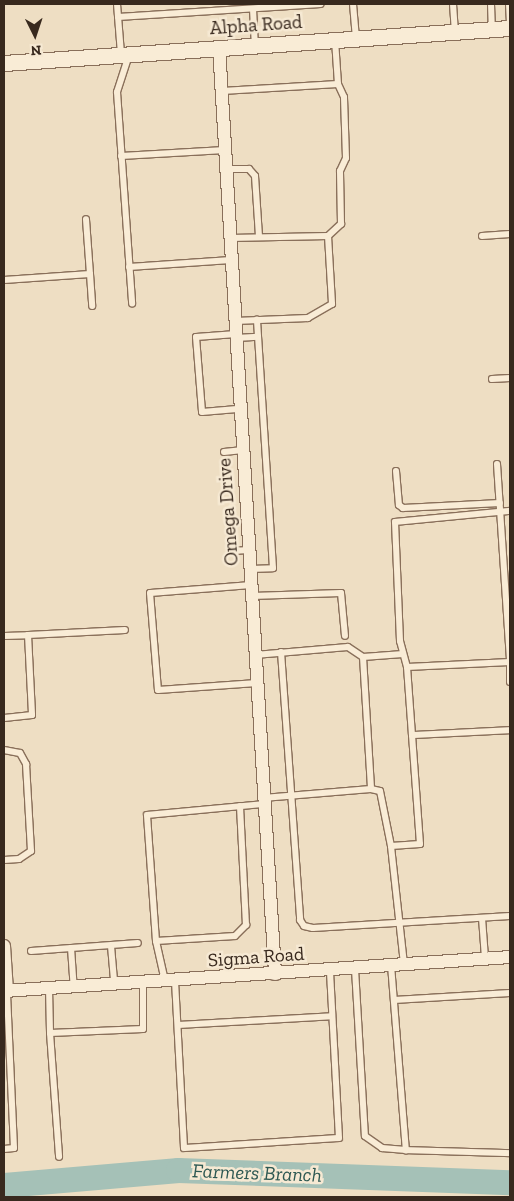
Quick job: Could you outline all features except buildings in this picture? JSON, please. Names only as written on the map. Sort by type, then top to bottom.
[{"type":"street","name":"Alpha Road","points":[[4,62],[492,30],[510,27]]},
{"type":"street","name":"Omega Drive","points":[[220,48],[242,450],[275,974]]},
{"type":"street","points":[[4,946],[5,991]]},
{"type":"street","name":"Sigma Road","points":[[5,991],[355,969],[510,957]]},
{"type":"lane","points":[[117,4],[125,54],[117,92],[132,303]]},
{"type":"lane","points":[[118,17],[321,4]]},
{"type":"lane","points":[[353,4],[356,38]]},
{"type":"lane","points":[[453,4],[455,32]]},
{"type":"lane","points":[[491,4],[492,30]]},
{"type":"lane","points":[[509,4],[510,27]]},
{"type":"lane","points":[[253,9],[255,45]]},
{"type":"lane","points":[[230,238],[328,236],[341,224],[340,170],[346,158],[344,97],[338,84],[334,40]]},
{"type":"lane","points":[[222,91],[338,84]]},
{"type":"lane","points":[[121,156],[225,150]]},
{"type":"lane","points":[[226,168],[249,169],[255,176],[259,237]]},
{"type":"lane","points":[[86,219],[92,306]]},
{"type":"lane","points":[[482,236],[510,234]]},
{"type":"lane","points":[[235,321],[308,318],[332,304],[328,236]]},
{"type":"lane","points":[[129,267],[231,260]]},
{"type":"lane","points":[[4,280],[90,274]]},
{"type":"lane","points":[[250,570],[273,568],[257,320]]},
{"type":"lane","points":[[240,409],[202,412],[196,337],[258,337]]},
{"type":"lane","points":[[492,378],[510,378]]},
{"type":"lane","points":[[224,452],[242,450]]},
{"type":"lane","points":[[497,464],[510,682]]},
{"type":"lane","points":[[396,470],[399,505],[403,508],[500,503]]},
{"type":"lane","points":[[391,846],[420,844],[407,667],[403,654],[396,522],[510,511]]},
{"type":"lane","points":[[231,551],[249,550]]},
{"type":"lane","points":[[257,683],[158,690],[150,593],[251,591],[341,593],[345,636]]},
{"type":"lane","points":[[4,636],[125,630]]},
{"type":"lane","points":[[4,718],[32,715],[28,635]]},
{"type":"lane","points":[[255,655],[348,647],[363,657],[403,654]]},
{"type":"lane","points":[[281,652],[302,924],[312,928],[510,916]]},
{"type":"lane","points":[[363,657],[371,789]]},
{"type":"lane","points":[[407,667],[510,662]]},
{"type":"lane","points":[[412,735],[510,730]]},
{"type":"lane","points":[[4,750],[15,750],[25,760],[31,851],[19,859],[4,860]]},
{"type":"lane","points":[[330,970],[339,1138],[184,1148],[178,1025],[170,981],[156,941],[147,815],[240,806],[291,795],[371,789],[380,791],[391,846],[404,964]]},
{"type":"lane","points":[[156,941],[235,936],[246,925],[240,806]]},
{"type":"lane","points":[[482,918],[485,958]]},
{"type":"lane","points":[[31,951],[138,943]]},
{"type":"lane","points":[[111,946],[114,984]]},
{"type":"lane","points":[[71,948],[74,987]]},
{"type":"lane","points":[[391,965],[406,1150]]},
{"type":"lane","points":[[355,969],[365,1136],[382,1148],[510,1153]]},
{"type":"lane","points":[[50,1034],[143,1030],[143,983]]},
{"type":"lane","points":[[49,988],[50,1034],[59,1157]]},
{"type":"lane","points":[[4,1149],[14,1148],[5,991]]},
{"type":"lane","points":[[394,1000],[510,993]]},
{"type":"lane","points":[[178,1025],[332,1016]]},
{"type":"waterway","name":"Farmers Branch","points":[[4,1185],[178,1170],[510,1182]]}]
